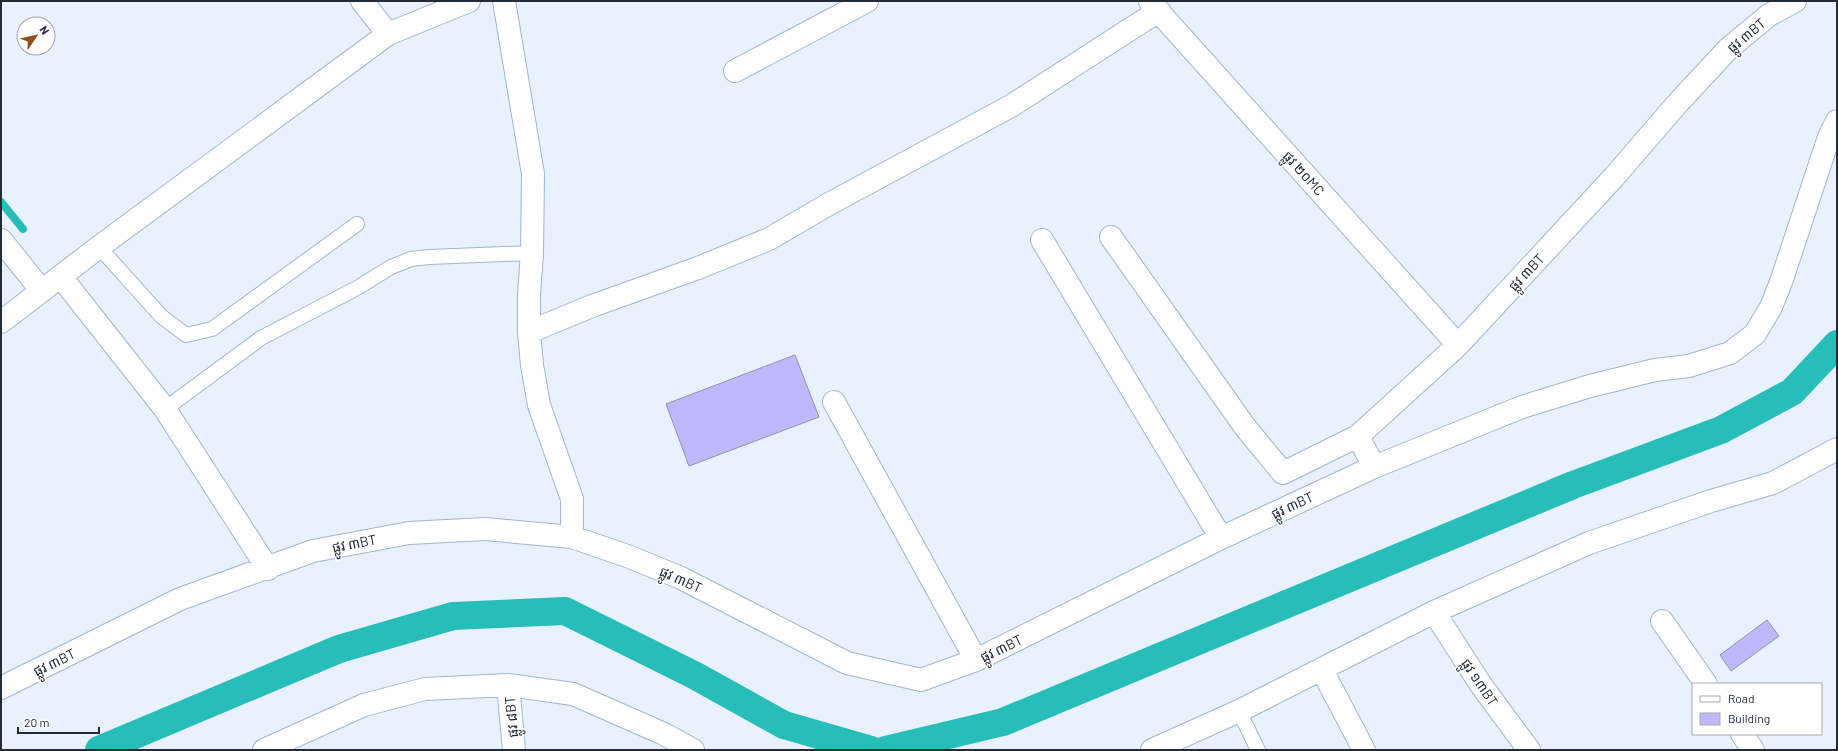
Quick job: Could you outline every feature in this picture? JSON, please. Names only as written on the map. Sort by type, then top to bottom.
[{"type":"street","points":[[362,1],[388,34]]},
{"type":"street","points":[[1,322],[99,247],[388,34],[469,1]]},
{"type":"street","points":[[504,1],[533,174],[532,253],[529,294],[529,332],[532,364],[539,405],[572,499],[572,537]]},
{"type":"street","points":[[735,71],[867,1]]},
{"type":"street","name":"ផ្លូវ ៣BT","points":[[1111,237],[1245,426],[1283,473],[1358,436],[1458,345],[1614,177],[1677,104],[1728,49],[1769,16],[1795,1]]},
{"type":"street","points":[[529,332],[592,306],[698,268],[769,239],[829,204],[1011,106],[1146,19],[1155,6]]},
{"type":"street","name":"ផ្លូវ ២០MC","points":[[1155,6],[1458,345]]},
{"type":"street","name":"ផ្លូវ ៣BT","points":[[1,688],[180,599],[268,569],[313,551],[409,533],[485,529],[572,537],[630,557],[681,578],[847,663],[921,680],[976,660],[1221,538],[1374,467],[1522,407],[1590,386],[1655,370],[1689,366],[1730,353],[1755,334],[1771,307],[1781,282],[1829,137],[1837,121]]},
{"type":"street","points":[[1,240],[42,291]]},
{"type":"street","points":[[1042,240],[1221,538]]},
{"type":"street","points":[[61,277],[165,408],[268,569]]},
{"type":"street","points":[[834,402],[976,660]]},
{"type":"street","points":[[1358,436],[1374,467]]},
{"type":"street","points":[[1152,750],[1239,711],[1434,612],[1589,543],[1711,501],[1773,482],[1837,449]]},
{"type":"street","name":"ផ្លូវ ១៣BT","points":[[1434,612],[1481,685],[1529,750]]},
{"type":"street","points":[[1662,621],[1705,683]]},
{"type":"street","points":[[1322,670],[1364,750]]},
{"type":"street","points":[[264,750],[364,705],[425,689],[508,685],[573,694],[664,734],[693,750]]},
{"type":"street","name":"ផ្លូវ ៨BT","points":[[508,685],[514,750]]},
{"type":"street","points":[[1743,735],[1753,750]]},
{"type":"lane","points":[[99,247],[161,316],[186,335],[212,329],[357,224]]},
{"type":"lane","points":[[165,408],[261,338],[357,288],[391,267],[411,259],[429,256],[532,253]]},
{"type":"lane","points":[[1239,711],[1258,750]]},
{"type":"building","points":[[795,355],[819,417],[689,466],[666,404]]},
{"type":"building","points":[[1767,620],[1779,636],[1731,671],[1720,655]]},
{"type":"waterway","points":[[1,202],[23,229]]},
{"type":"waterway","points":[[885,750],[1003,722],[1573,485],[1721,430],[1792,392],[1837,344]]},
{"type":"waterway","points":[[99,750],[339,649],[453,616],[565,611],[694,675],[784,725],[871,750]]}]
